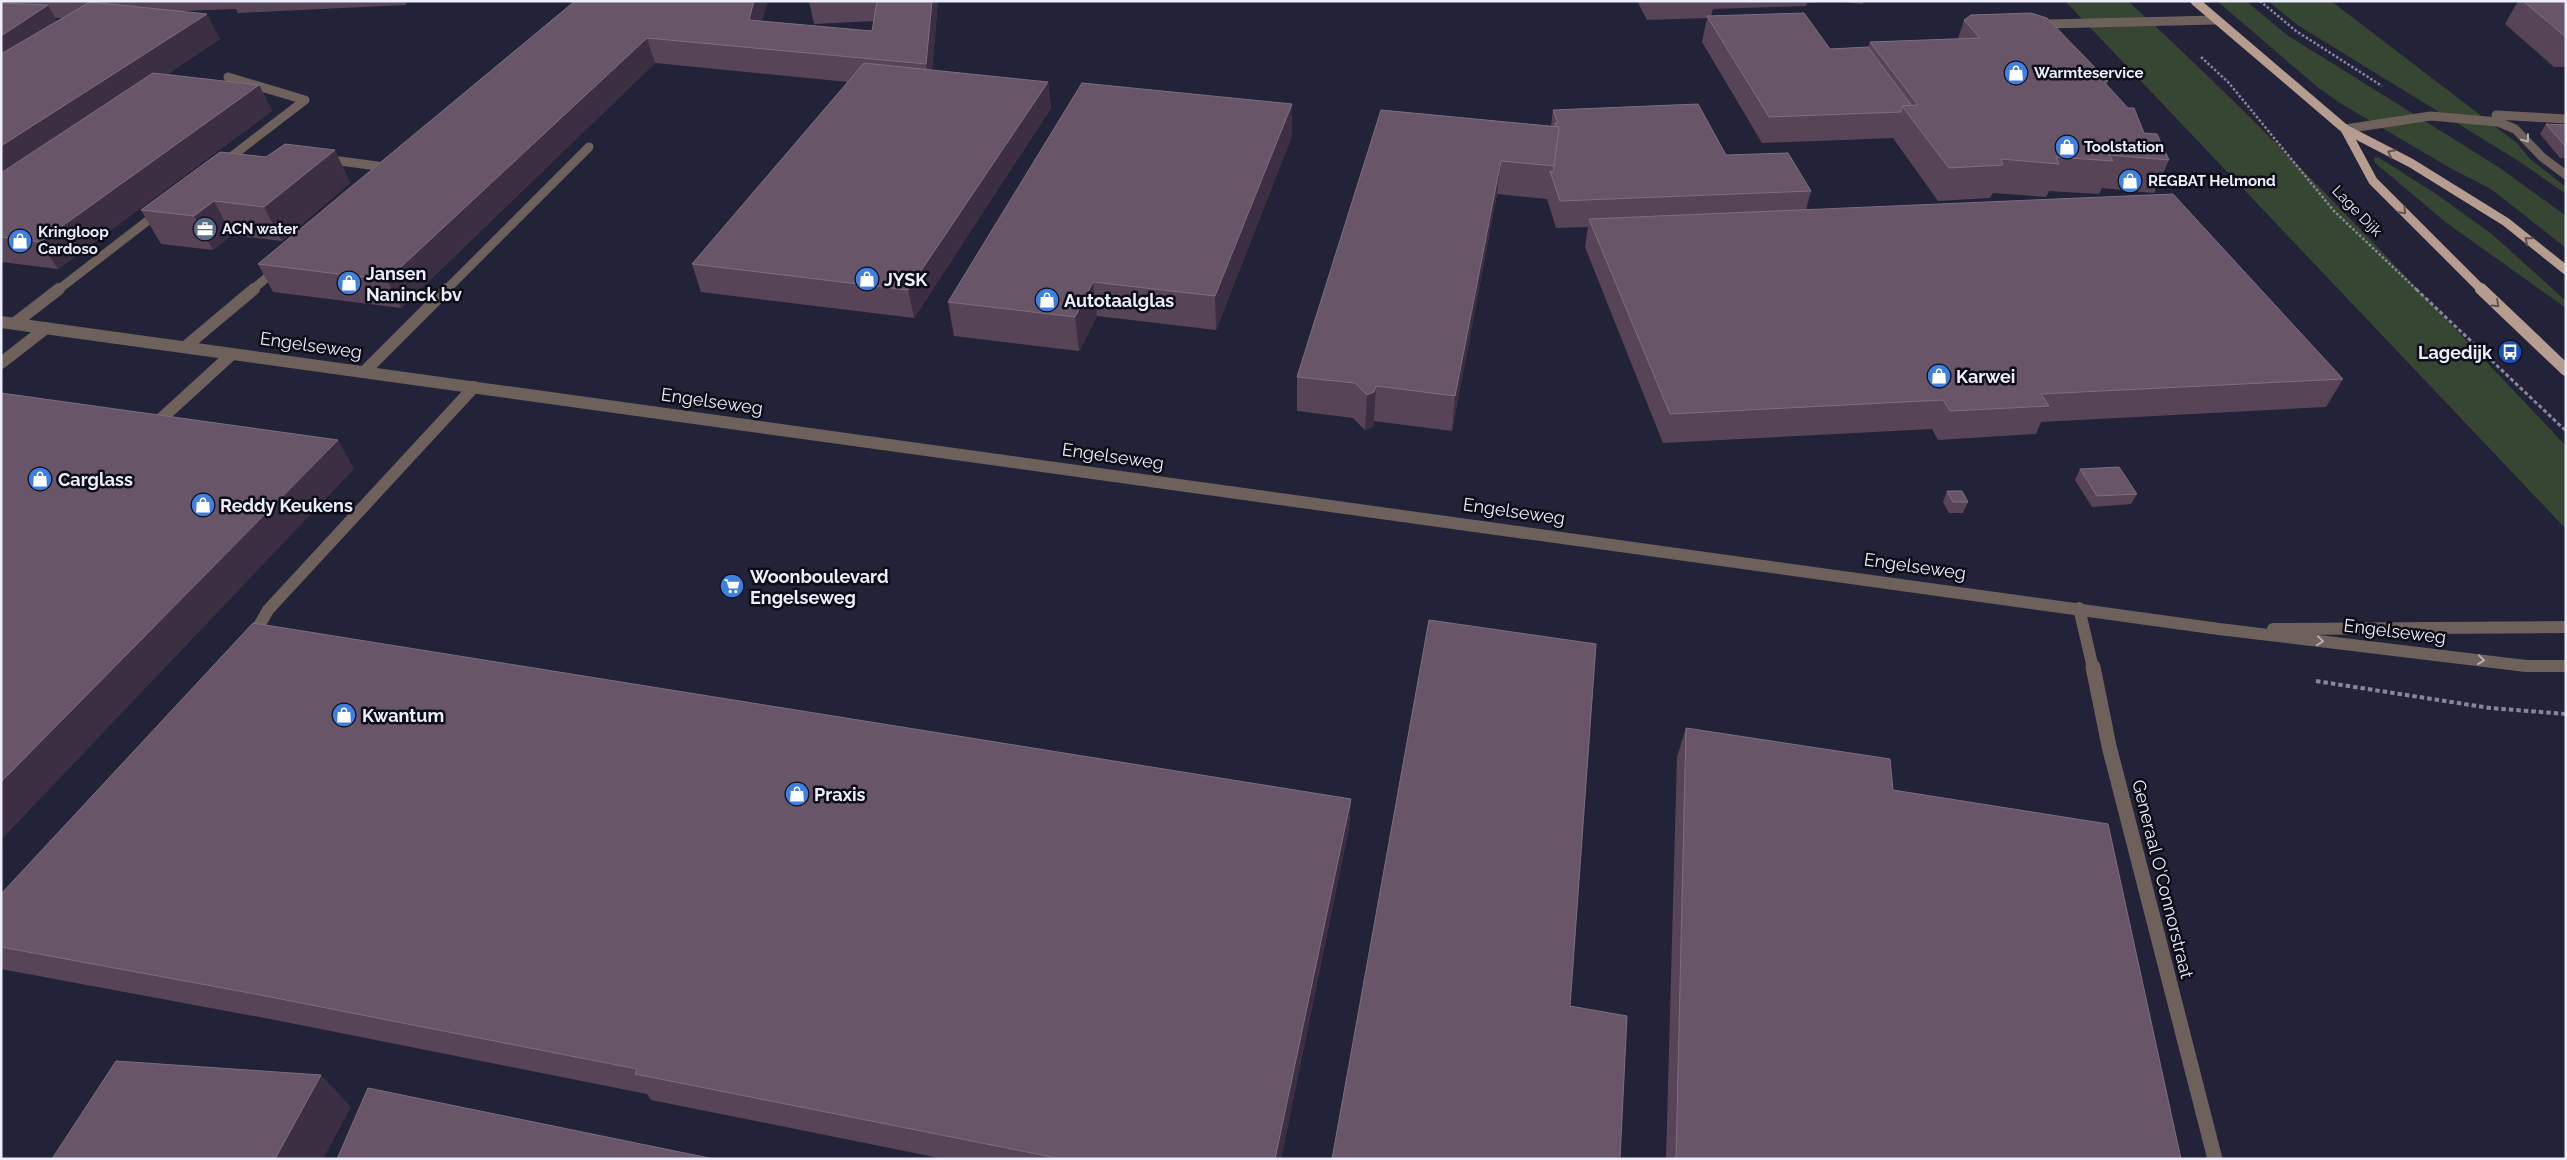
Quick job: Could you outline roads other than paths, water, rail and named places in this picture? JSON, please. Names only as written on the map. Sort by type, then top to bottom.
[{"type":"main road","name":"Lage Dijk","points":[[2194,1],[2345,129],[2411,163],[2506,222],[2566,270]]},
{"type":"main road","name":"Lage Dijk","points":[[2345,129],[2373,181],[2461,270],[2566,370]]},
{"type":"street","points":[[2048,24],[2216,20]]},
{"type":"street","points":[[211,172],[305,100],[228,77]]},
{"type":"street","points":[[2345,129],[2422,111],[2566,119]]},
{"type":"street","points":[[2345,129],[2431,116],[2498,122],[2507,124],[2522,133],[2539,155],[2566,175]]},
{"type":"street","points":[[364,372],[589,147]]},
{"type":"street","points":[[317,158],[395,168],[387,175]]},
{"type":"street","points":[[15,324],[164,209]]},
{"type":"street","points":[[185,347],[285,262]]},
{"type":"street","name":"Engelseweg","points":[[1,322],[2079,608],[2219,629],[2526,666],[2566,666]]},
{"type":"street","points":[[1,363],[46,328]]},
{"type":"street","points":[[139,439],[232,354]]},
{"type":"street","points":[[245,645],[252,638],[268,610],[474,387]]},
{"type":"street","name":"Generaal O'Connorstraat","points":[[2079,608],[2090,646],[2109,746],[2215,1159]]},
{"type":"street","name":"Engelseweg","points":[[2219,629],[2566,627]]},
{"type":"place","name":"Warmteservice","points":[[2016,73]]},
{"type":"place","name":"Toolstation","points":[[2067,147]]},
{"type":"place","name":"REGBAT Helmond","points":[[2130,181]]},
{"type":"place","name":"ACN water","points":[[205,229]]},
{"type":"place","name":"Kringloop Cardoso","points":[[20,241]]},
{"type":"place","name":"JYSK","points":[[867,279]]},
{"type":"place","name":"Jansen Naninck bv","points":[[349,283]]},
{"type":"place","name":"Autotaalglas","points":[[1047,300]]},
{"type":"place","name":"Lagedijk","points":[[2510,352]]},
{"type":"place","name":"Karwei","points":[[1939,376]]},
{"type":"place","name":"Carglass","points":[[40,479]]},
{"type":"place","name":"Reddy Keukens","points":[[203,505]]},
{"type":"place","name":"Woonboulevard Engelseweg","points":[[732,586]]},
{"type":"place","name":"Kwantum","points":[[344,715]]},
{"type":"place","name":"Praxis","points":[[797,794]]}]
